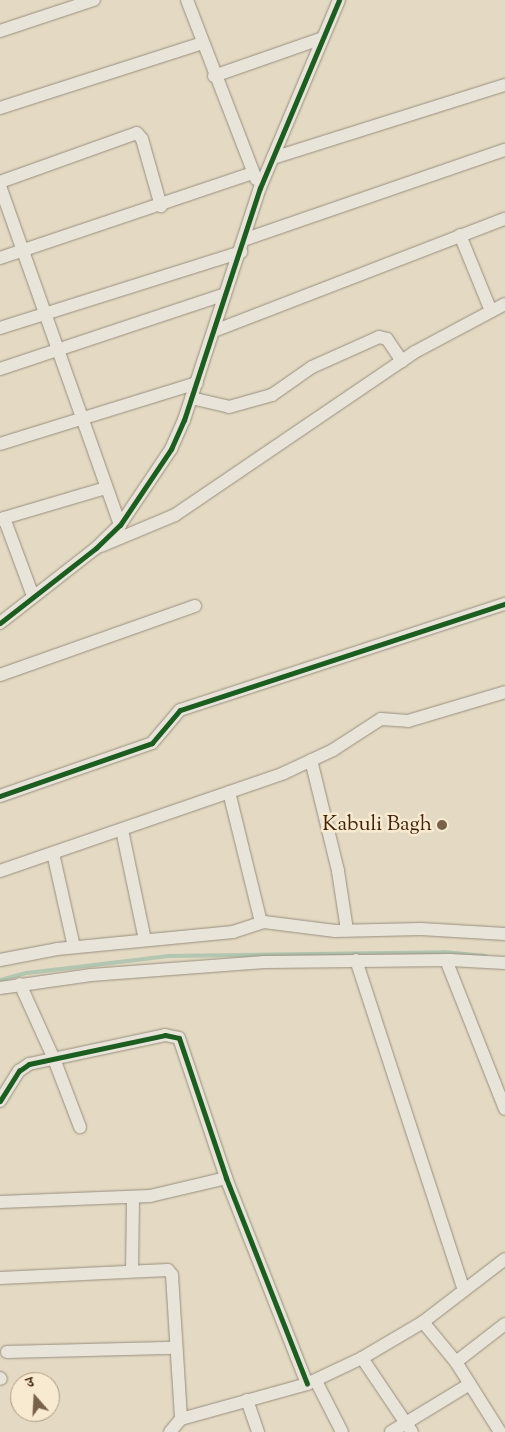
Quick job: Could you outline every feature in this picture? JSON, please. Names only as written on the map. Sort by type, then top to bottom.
[{"type":"street","points":[[0,31],[94,0]]},
{"type":"street","points":[[187,0],[214,76],[260,188]]},
{"type":"street","points":[[0,623],[96,548],[120,525],[158,472],[179,434],[225,294],[246,239],[260,188],[339,0]]},
{"type":"street","points":[[214,76],[323,38]]},
{"type":"street","points":[[0,108],[202,43]]},
{"type":"street","points":[[273,158],[505,85]]},
{"type":"street","points":[[0,182],[137,132],[142,139],[161,206]]},
{"type":"street","points":[[246,239],[505,150]]},
{"type":"street","points":[[0,258],[161,206],[253,173]]},
{"type":"street","points":[[0,186],[84,418],[120,525]]},
{"type":"street","points":[[214,330],[505,219]]},
{"type":"street","points":[[460,235],[491,311]]},
{"type":"street","points":[[0,328],[241,252]]},
{"type":"street","points":[[0,369],[58,347],[225,294]]},
{"type":"street","points":[[96,548],[175,515],[402,361],[505,304]]},
{"type":"street","points":[[192,398],[229,407],[272,395],[312,367],[379,337],[387,339],[402,361]]},
{"type":"street","points":[[0,444],[196,382]]},
{"type":"street","points":[[33,596],[2,519],[106,488]]},
{"type":"street","points":[[0,796],[152,743],[180,710],[505,604]]},
{"type":"street","points":[[0,675],[195,606]]},
{"type":"street","points":[[0,871],[229,792],[311,760],[381,720],[408,721],[505,692]]},
{"type":"street","points":[[311,760],[338,870],[347,930]]},
{"type":"street","points":[[229,792],[261,922]]},
{"type":"street","points":[[122,830],[145,940]]},
{"type":"street","points":[[53,853],[74,947]]},
{"type":"street","points":[[0,960],[74,947],[233,932],[261,922],[347,930],[435,929],[505,934]]},
{"type":"street","points":[[356,960],[464,1290]]},
{"type":"street","points":[[0,988],[20,984],[175,967],[356,960],[446,960],[505,963]]},
{"type":"street","points":[[446,960],[505,1108]]},
{"type":"street","points":[[20,984],[54,1059],[80,1127]]},
{"type":"street","points":[[2,1094],[23,1067],[165,1035],[179,1038],[226,1178],[311,1382],[342,1432]]},
{"type":"street","points":[[0,1202],[167,1194],[226,1178]]},
{"type":"street","points":[[132,1271],[133,1197]]},
{"type":"street","points":[[170,1432],[181,1419],[311,1382],[362,1358],[423,1322],[505,1259]]},
{"type":"street","points":[[0,1278],[132,1271],[170,1272],[181,1419]]},
{"type":"street","points":[[423,1322],[456,1362],[500,1432]]},
{"type":"street","points":[[456,1362],[505,1324]]},
{"type":"street","points":[[7,1352],[176,1348]]},
{"type":"street","points":[[362,1358],[409,1428]]},
{"type":"street","points":[[391,1432],[409,1428],[470,1384]]},
{"type":"street","points":[[247,1400],[258,1432]]},
{"type":"waterway","points":[[0,980],[27,973],[169,956],[444,952],[486,956]]},
{"type":"cycle path","points":[[0,623],[96,548],[120,525],[171,449],[184,420],[260,188],[339,0]]},
{"type":"cycle path","points":[[0,796],[152,743],[180,710],[505,604]]},
{"type":"cycle path","points":[[0,1101],[19,1071],[29,1064],[165,1035],[179,1038],[226,1178],[307,1384]]},
{"type":"place","name":"Kabuli Bagh","points":[[442,825]]}]
